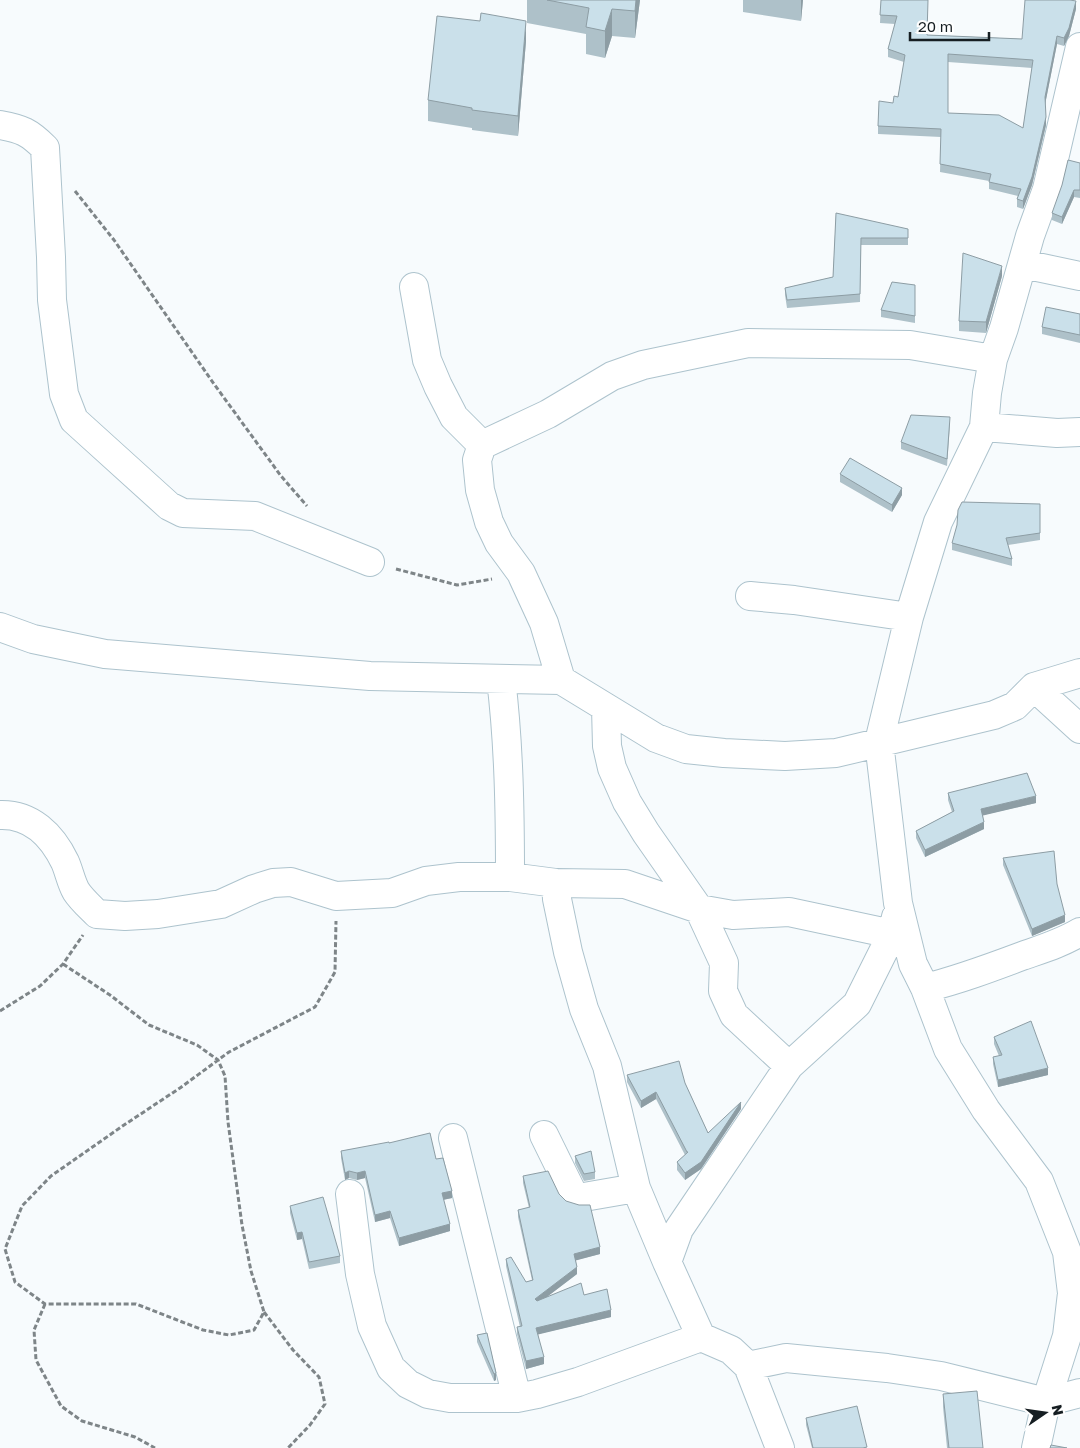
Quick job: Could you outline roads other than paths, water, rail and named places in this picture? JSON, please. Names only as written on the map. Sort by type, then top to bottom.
[{"type":"street","points":[[1036,1448],[1046,1402],[1067,1336],[1072,1293],[1074,1248],[1039,1181],[986,1110],[948,1049],[925,988],[912,964],[898,903],[880,742],[909,617],[938,522],[984,426],[993,359],[1030,236],[1047,189],[1080,47]]},
{"type":"street","points":[[0,125],[16,128],[32,135],[44,148],[52,300],[64,394],[74,420],[169,506],[184,513],[255,516],[370,562]]},
{"type":"street","points":[[1023,264],[1080,276]]},
{"type":"street","points":[[414,287],[427,360],[438,386],[454,417],[482,445]]},
{"type":"street","points":[[561,680],[544,623],[521,573],[499,543],[489,522],[480,490],[477,460],[482,445],[548,414],[612,376],[643,365],[748,343],[910,345],[993,359]]},
{"type":"street","points":[[984,426],[1057,434],[1080,432]]},
{"type":"street","points":[[750,596],[794,600],[909,617]]},
{"type":"street","points":[[0,627],[33,639],[105,654],[370,676],[561,680],[656,738],[686,749],[785,756],[836,753],[994,715],[1015,706],[1034,687],[1080,673]]},
{"type":"street","points":[[501,679],[506,724],[510,802],[510,878]]},
{"type":"street","points":[[1034,687],[1080,730]]},
{"type":"street","points":[[606,708],[608,746],[612,768],[626,802],[699,909],[724,963],[723,990],[734,1015],[789,1066]]},
{"type":"street","points":[[0,815],[13,814],[30,822],[46,833],[64,860],[76,891],[97,914],[150,915],[221,904],[254,889],[273,883],[292,882],[336,896],[392,893],[426,881],[459,877],[510,878],[556,883],[625,884],[699,909],[733,915],[789,912],[892,934]]},
{"type":"street","points":[[556,883],[557,899],[568,952],[584,1009],[606,1066],[636,1188],[700,1337]]},
{"type":"street","points":[[667,1262],[679,1229],[789,1066],[857,1004],[892,934],[898,903]]},
{"type":"street","points":[[925,988],[945,983],[1068,940],[1080,932]]},
{"type":"street","points":[[544,1135],[572,1194],[584,1198],[636,1188]]},
{"type":"street","points":[[452,1138],[518,1398]]},
{"type":"street","points":[[350,1194],[360,1274],[372,1326],[391,1368],[408,1384],[428,1394],[450,1398],[518,1398],[578,1382],[700,1337],[731,1350],[748,1366],[780,1448]]},
{"type":"street","points":[[748,1366],[786,1358],[887,1368],[941,1376],[1046,1402],[1080,1393]]}]
